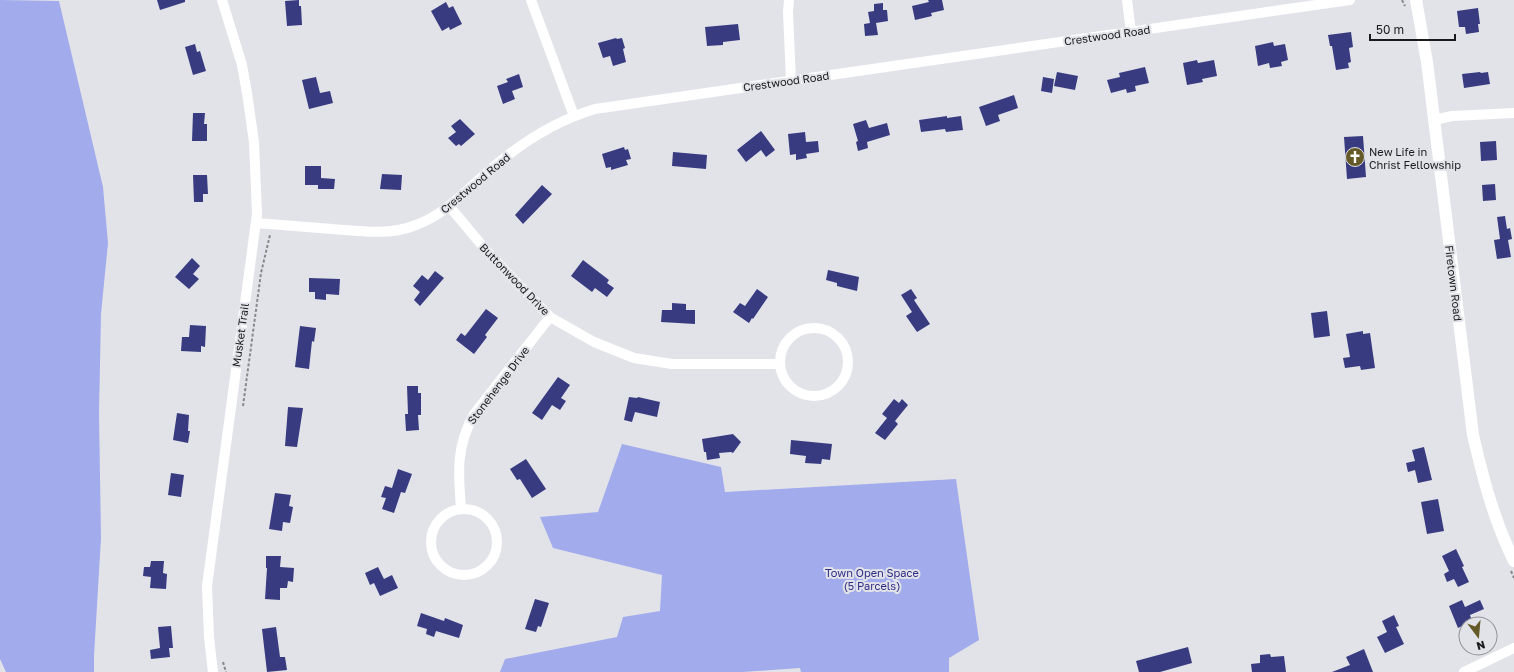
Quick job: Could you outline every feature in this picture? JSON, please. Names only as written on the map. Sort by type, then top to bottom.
[{"type":"street","name":"Musket Trail","points":[[213,672],[209,637],[207,586],[256,223],[254,142],[247,93],[242,65],[222,0]]},
{"type":"street","points":[[531,0],[574,116]]},
{"type":"street","points":[[789,0],[788,12],[791,80]]},
{"type":"street","points":[[1127,0],[1131,32]]},
{"type":"street","name":"Crestwood Road","points":[[256,223],[378,232],[398,230],[415,226],[432,218],[449,206],[491,168],[523,143],[546,128],[595,109],[1350,0]]},
{"type":"street","name":"Firetown Road","points":[[1416,0],[1427,62],[1473,435],[1485,485],[1494,513],[1514,561]]},
{"type":"street","points":[[1434,120],[1452,116],[1514,113]]},
{"type":"street","name":"Buttonwood Drive","points":[[449,206],[491,256],[550,317],[594,342],[634,358],[672,364],[780,364]]},
{"type":"street","name":"Stonehenge Drive","points":[[461,508],[458,477],[459,456],[465,430],[474,414],[550,317]]},
{"type":"street","points":[[807,328],[819,328],[830,332],[840,339],[846,349],[849,361],[847,373],[841,383],[832,391],[821,396],[809,396],[798,393],[788,385],[782,375],[780,364],[781,352],[787,341],[796,333],[807,328]]},
{"type":"street","points":[[461,508],[472,509],[483,513],[491,521],[496,530],[498,541],[496,552],[491,562],[483,570],[473,574],[462,575],[451,573],[438,562],[431,548],[431,536],[441,517],[451,511],[461,508]]},
{"type":"street","points":[[1464,672],[1514,648]]},
{"type":"path","points":[[243,409],[261,273],[270,235]]},
{"type":"path","points":[[223,660],[226,672]]},
{"type":"green space","points":[[0,0],[59,1],[103,187],[108,243],[101,314],[99,413],[101,538],[94,672],[6,672],[0,659]]},
{"type":"green space","name":"Town Open Space (5 Parcels)","points":[[622,444],[721,467],[725,492],[956,479],[979,640],[949,658],[949,672],[801,672],[800,668],[743,672],[500,672],[505,659],[617,637],[623,617],[660,611],[662,575],[553,548],[540,517],[598,512]]},
{"type":"building","points":[[157,0],[185,0],[185,2],[160,10]]},
{"type":"building","points":[[299,0],[299,6],[301,6],[302,25],[287,26],[285,1]]},
{"type":"building","points":[[928,0],[942,0],[944,10],[931,13],[932,16],[915,20],[912,6],[929,2]]},
{"type":"building","points":[[446,2],[449,8],[453,6],[462,24],[450,30],[449,27],[442,31],[431,11]]},
{"type":"building","points":[[883,3],[883,10],[887,10],[888,21],[876,23],[878,35],[865,36],[864,24],[870,23],[868,12],[874,11],[874,4]]},
{"type":"building","points":[[1478,8],[1480,24],[1478,24],[1479,32],[1466,34],[1465,27],[1459,27],[1457,11]]},
{"type":"building","points":[[738,24],[740,40],[723,42],[723,45],[707,46],[705,27]]},
{"type":"building","points":[[1351,32],[1353,47],[1349,48],[1351,62],[1348,63],[1349,68],[1336,70],[1332,46],[1330,46],[1328,35]]},
{"type":"building","points":[[616,38],[622,38],[625,48],[623,49],[626,62],[613,66],[610,56],[603,58],[598,43]]},
{"type":"building","points":[[1273,42],[1274,46],[1285,44],[1288,60],[1281,62],[1282,66],[1270,68],[1269,63],[1258,66],[1255,46]]},
{"type":"building","points":[[195,44],[197,52],[200,51],[206,71],[193,75],[185,47]]},
{"type":"building","points":[[1197,60],[1198,63],[1214,60],[1217,76],[1202,79],[1203,82],[1187,85],[1183,63]]},
{"type":"building","points":[[1145,67],[1149,83],[1135,86],[1136,91],[1127,93],[1126,89],[1111,93],[1107,80],[1120,77],[1119,73]]},
{"type":"building","points":[[1057,72],[1078,76],[1075,90],[1054,86]]},
{"type":"building","points":[[1488,72],[1490,84],[1464,88],[1462,74]]},
{"type":"building","points":[[519,74],[523,87],[512,91],[515,99],[503,104],[497,86],[508,82],[506,79]]},
{"type":"building","points":[[316,77],[320,93],[330,91],[333,103],[309,109],[302,80]]},
{"type":"building","points":[[1043,77],[1054,79],[1052,93],[1041,91]]},
{"type":"building","points":[[1014,95],[1018,108],[998,115],[1000,121],[986,126],[979,107]]},
{"type":"building","points":[[193,113],[205,113],[204,124],[207,124],[207,141],[192,141]]},
{"type":"building","points":[[947,116],[947,118],[961,116],[963,130],[946,132],[945,129],[921,132],[919,120]]},
{"type":"building","points":[[460,119],[475,134],[461,146],[459,144],[456,146],[448,138],[456,132],[451,126]]},
{"type":"building","points":[[866,120],[869,128],[887,123],[890,135],[867,142],[868,148],[858,151],[856,142],[858,141],[853,124]]},
{"type":"building","points":[[761,131],[775,150],[766,157],[761,150],[746,162],[737,150]]},
{"type":"building","points":[[805,132],[806,142],[818,141],[819,152],[806,154],[807,158],[796,160],[796,154],[790,155],[788,134]]},
{"type":"building","name":"New Life in Christ Fellowship","points":[[1363,136],[1366,177],[1347,179],[1344,137]]},
{"type":"building","points":[[1496,141],[1497,160],[1481,161],[1480,142]]},
{"type":"building","points":[[624,147],[625,150],[628,149],[631,159],[626,160],[628,165],[611,170],[611,167],[606,168],[602,154]]},
{"type":"building","points":[[673,152],[707,155],[706,169],[672,166]]},
{"type":"building","points":[[305,166],[321,166],[321,178],[335,179],[334,189],[318,189],[318,185],[305,185]]},
{"type":"building","points":[[382,174],[402,175],[401,190],[380,189]]},
{"type":"building","points":[[193,175],[207,175],[208,194],[203,194],[203,202],[194,202]]},
{"type":"building","points":[[1495,184],[1496,200],[1483,201],[1482,185]]},
{"type":"building","points":[[542,185],[552,194],[523,224],[515,215]]},
{"type":"building","points":[[1505,216],[1507,229],[1510,228],[1512,239],[1508,240],[1511,257],[1497,259],[1494,240],[1500,239],[1497,217]]},
{"type":"building","points":[[192,258],[200,266],[193,274],[199,279],[189,289],[175,277]]},
{"type":"building","points":[[583,260],[609,280],[607,283],[614,288],[607,297],[595,288],[592,292],[571,276]]},
{"type":"building","points":[[828,270],[859,277],[857,291],[837,286],[837,283],[826,280]]},
{"type":"building","points":[[435,271],[444,278],[420,306],[414,300],[420,292],[413,286],[422,275],[428,280]]},
{"type":"building","points":[[309,278],[340,279],[339,295],[326,294],[326,300],[315,299],[315,292],[309,292]]},
{"type":"building","points":[[757,289],[768,297],[749,323],[733,312],[740,303],[745,306]]},
{"type":"building","points":[[911,289],[917,298],[914,300],[930,324],[917,332],[906,316],[912,312],[901,295]]},
{"type":"building","points":[[672,303],[686,304],[686,310],[695,310],[695,324],[661,322],[662,310],[672,310]]},
{"type":"building","points":[[486,309],[498,318],[485,335],[487,337],[474,354],[456,340],[461,333],[465,336]]},
{"type":"building","points":[[1327,311],[1330,336],[1314,338],[1311,313]]},
{"type":"building","points":[[190,325],[206,326],[205,347],[201,346],[201,352],[181,351],[182,337],[189,337]]},
{"type":"building","points":[[300,326],[316,328],[314,342],[312,341],[309,369],[295,367]]},
{"type":"building","points":[[1363,331],[1363,334],[1370,333],[1375,368],[1361,370],[1360,366],[1345,368],[1343,358],[1350,357],[1346,334]]},
{"type":"building","points":[[558,377],[570,385],[561,398],[566,401],[560,410],[552,405],[542,420],[532,413]]},
{"type":"building","points":[[407,386],[418,386],[418,393],[421,393],[421,415],[418,415],[419,430],[406,431],[405,414],[408,414]]},
{"type":"building","points":[[629,397],[638,397],[660,402],[657,417],[635,412],[632,422],[624,420]]},
{"type":"building","points":[[894,399],[899,403],[902,399],[908,405],[895,421],[898,424],[885,440],[875,433],[887,418],[882,414]]},
{"type":"building","points":[[288,407],[303,408],[297,447],[285,446]]},
{"type":"building","points":[[177,413],[189,415],[188,431],[190,431],[188,443],[173,440]]},
{"type":"building","points":[[733,434],[741,442],[733,453],[719,453],[720,458],[707,460],[702,439]]},
{"type":"building","points":[[791,440],[832,444],[830,460],[822,459],[821,464],[805,463],[806,456],[790,454]]},
{"type":"building","points":[[1424,447],[1432,480],[1418,483],[1415,470],[1408,472],[1406,463],[1415,461],[1412,450]]},
{"type":"building","points":[[526,459],[546,489],[532,498],[520,479],[517,480],[510,469]]},
{"type":"building","points":[[398,469],[412,474],[405,493],[401,492],[394,513],[382,509],[386,498],[381,497],[385,486],[392,488]]},
{"type":"building","points":[[171,473],[184,475],[181,497],[168,495]]},
{"type":"building","points":[[275,493],[291,495],[289,506],[293,507],[290,523],[283,522],[282,531],[269,529]]},
{"type":"building","points":[[1438,499],[1444,531],[1427,534],[1421,502]]},
{"type":"building","points":[[1456,549],[1464,566],[1462,567],[1469,582],[1458,587],[1454,579],[1447,582],[1444,574],[1449,571],[1442,556]]},
{"type":"building","points":[[266,556],[281,556],[280,567],[294,568],[293,582],[288,581],[287,588],[280,588],[280,600],[265,599],[267,568]]},
{"type":"building","points":[[151,561],[164,561],[163,573],[167,574],[166,589],[150,588],[151,577],[143,576],[144,567],[150,567]]},
{"type":"building","points":[[378,567],[384,579],[392,575],[398,588],[380,596],[374,583],[370,585],[365,573]]},
{"type":"building","points":[[535,599],[549,603],[541,627],[538,626],[536,632],[525,629]]},
{"type":"building","points":[[1462,600],[1465,607],[1480,600],[1484,609],[1470,616],[1458,616],[1458,628],[1449,606]]},
{"type":"building","points":[[421,613],[444,621],[445,618],[463,625],[459,638],[436,631],[434,637],[426,634],[427,629],[417,626]]},
{"type":"building","points":[[1394,615],[1399,626],[1396,627],[1404,644],[1385,653],[1377,637],[1387,632],[1382,621]]},
{"type":"building","points":[[171,626],[173,648],[169,648],[170,657],[151,659],[150,650],[160,648],[158,627]]},
{"type":"building","points":[[276,627],[280,657],[285,657],[287,670],[267,672],[262,629]]},
{"type":"building","points":[[1188,647],[1192,663],[1160,672],[1139,672],[1136,661]]},
{"type":"building","points":[[1364,649],[1373,672],[1332,672],[1350,665],[1346,657]]},
{"type":"building","points":[[1270,654],[1271,657],[1284,656],[1286,672],[1252,672],[1251,664],[1260,663],[1260,655]]},
{"type":"place","name":"New Life in Christ Fellowship","points":[[1355,157]]}]
